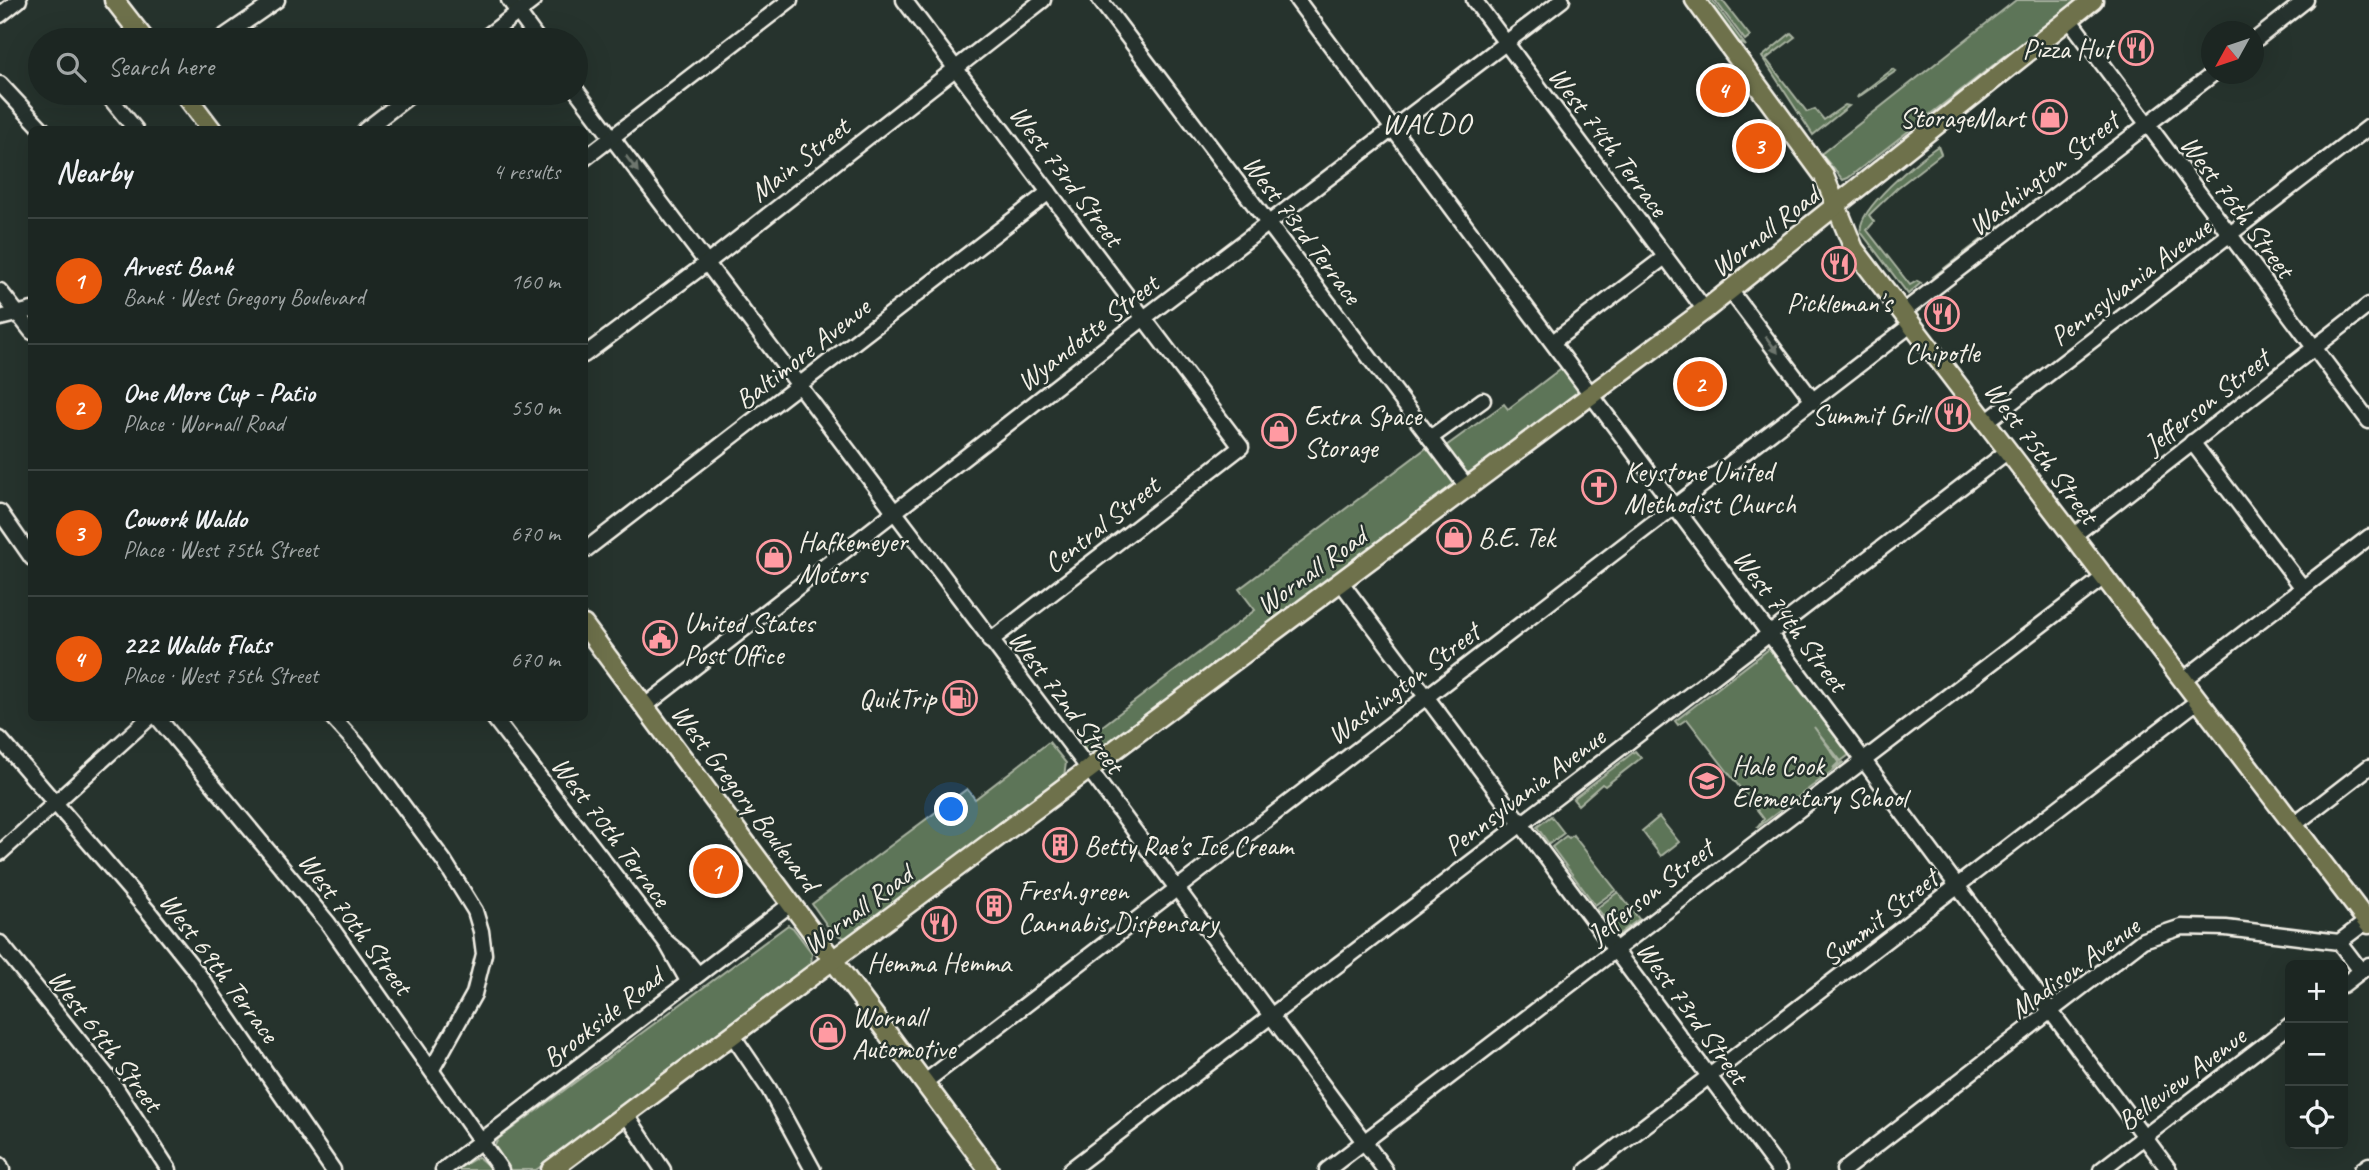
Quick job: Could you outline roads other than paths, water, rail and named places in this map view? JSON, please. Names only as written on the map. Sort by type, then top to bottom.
[{"type":"main road","points":[[114,0],[136,28]]},
{"type":"main road","name":"West 75th Street","points":[[1695,0],[1802,143],[1830,186],[1836,208],[1854,249],[2368,922]]},
{"type":"main road","name":"Wornall Road","points":[[551,1170],[1593,395],[1836,208],[1933,125],[2093,0]]},
{"type":"main road","points":[[193,105],[209,126]]},
{"type":"main road","name":"West Gregory Boulevard","points":[[588,630],[989,1170]]},
{"type":"street","points":[[0,15],[19,0]]},
{"type":"street","points":[[236,28],[277,0]]},
{"type":"street","points":[[509,0],[529,28]]},
{"type":"street","points":[[498,28],[534,0]]},
{"type":"street","points":[[588,156],[790,0]]},
{"type":"street","name":"West 73rd Street","points":[[904,0],[1241,447]]},
{"type":"street","name":"Main Street","points":[[588,352],[707,263],[1043,0]]},
{"type":"street","name":"West 73rd Terrace","points":[[1100,0],[1467,487]]},
{"type":"street","name":"West 74th Street","points":[[1297,0],[1554,341],[2169,1170]]},
{"type":"street","name":"West 74th Terrace","points":[[1474,0],[1705,310]]},
{"type":"street","name":"Wyandotte Street","points":[[645,706],[1144,318],[1562,0]]},
{"type":"street","points":[[2264,32],[2306,0]]},
{"type":"street","name":"West 76th Street","points":[[2069,19],[2369,421]]},
{"type":"street","name":"Washington Street","points":[[925,1082],[1426,696],[1814,402],[1908,318],[2146,124],[2201,83]]},
{"type":"street","points":[[0,85],[39,126]]},
{"type":"street","points":[[115,105],[132,126]]},
{"type":"street","points":[[370,126],[397,105]]},
{"type":"street","name":"West 72nd Street","points":[[587,105],[1088,768],[1385,1170]]},
{"type":"street","name":"Pennsylvania Avenue","points":[[1986,422],[2369,127]]},
{"type":"street","name":"Baltimore Avenue","points":[[588,548],[1049,192]]},
{"type":"street","points":[[1554,341],[1665,257]]},
{"type":"street","points":[[1730,290],[1814,402]]},
{"type":"street","points":[[0,291],[25,312]]},
{"type":"street","name":"Jefferson Street","points":[[2073,536],[2369,305]]},
{"type":"street","points":[[0,318],[25,312]]},
{"type":"street","points":[[1430,438],[1483,400]]},
{"type":"street","points":[[2192,442],[2303,588]]},
{"type":"street","name":"Central Street","points":[[990,640],[1241,447]]},
{"type":"street","name":"Pennsylvania Avenue","points":[[1070,1170],[2008,451]]},
{"type":"street","points":[[0,512],[28,552]]},
{"type":"street","points":[[2183,680],[2369,537]]},
{"type":"street","name":"Jefferson Street","points":[[1328,1170],[2104,577]]},
{"type":"street","name":"West 73rd Street","points":[[1340,581],[1779,1170]]},
{"type":"street","name":"Summit Street","points":[[1587,1170],[2199,700]]},
{"type":"street","points":[[0,853],[146,721]]},
{"type":"street","name":"West 70th Street","points":[[160,721],[328,923],[501,1170]]},
{"type":"street","points":[[336,721],[361,749],[444,861],[475,911],[481,930],[484,954],[474,994],[432,1069]]},
{"type":"street","name":"West 70th Terrace","points":[[496,721],[665,941],[674,961],[693,977]]},
{"type":"street","name":"West 69th Terrace","points":[[0,739],[199,975],[333,1170]]},
{"type":"street","points":[[2294,825],[2369,767]]},
{"type":"street","name":"Brookside Road","points":[[443,1170],[792,903]]},
{"type":"street","points":[[2348,981],[2365,968],[2339,942],[2368,922]]},
{"type":"street","name":"Madison Avenue","points":[[1844,1170],[2144,940],[2182,927],[2226,928],[2339,942]]},
{"type":"street","name":"West 69th Street","points":[[0,943],[112,1082],[169,1170]]},
{"type":"street","name":"Belleview Avenue","points":[[2101,1170],[2285,1029]]},
{"type":"street","points":[[733,1036],[769,1089],[813,1170]]},
{"type":"street","points":[[626,1114],[663,1170]]},
{"type":"street","points":[[0,1165],[2,1170]]},
{"type":"street","points":[[2362,1170],[2369,1165]]},
{"type":"place","name":"Pizza Hut","points":[[2136,48]]},
{"type":"place","name":"222 Waldo Flats","points":[[1723,90]]},
{"type":"place","name":"StorageMart","points":[[2050,117]]},
{"type":"place","name":"Cowork Waldo","points":[[1759,146]]},
{"type":"place","name":"Pickleman's","points":[[1839,264]]},
{"type":"place","name":"Chipotle","points":[[1942,314]]},
{"type":"place","name":"One More Cup - Patio","points":[[1700,384]]},
{"type":"place","name":"Summit Grill","points":[[1953,414]]},
{"type":"place","name":"Extra Space Storage","points":[[1279,431]]},
{"type":"place","name":"Keystone United Methodist Church","points":[[1599,487]]},
{"type":"place","name":"B.E. Tek","points":[[1454,537]]},
{"type":"place","name":"Hafkemeyer Motors","points":[[774,557]]},
{"type":"place","name":"United States Post Office","points":[[660,638]]},
{"type":"place","name":"QuikTrip","points":[[960,698]]},
{"type":"place","name":"Hale Cook Elementary School","points":[[1707,781]]},
{"type":"place","name":"Betty Rae's Ice Cream","points":[[1060,845]]},
{"type":"place","name":"Arvest Bank","points":[[716,871]]},
{"type":"place","name":"Fresh.green Cannabis Dispensary","points":[[994,906]]},
{"type":"place","name":"Hemma Hemma","points":[[939,924]]},
{"type":"place","name":"Wornall Automotive","points":[[828,1032]]},
{"type":"district","name":"WALDO","points":[[1427,123]]}]
